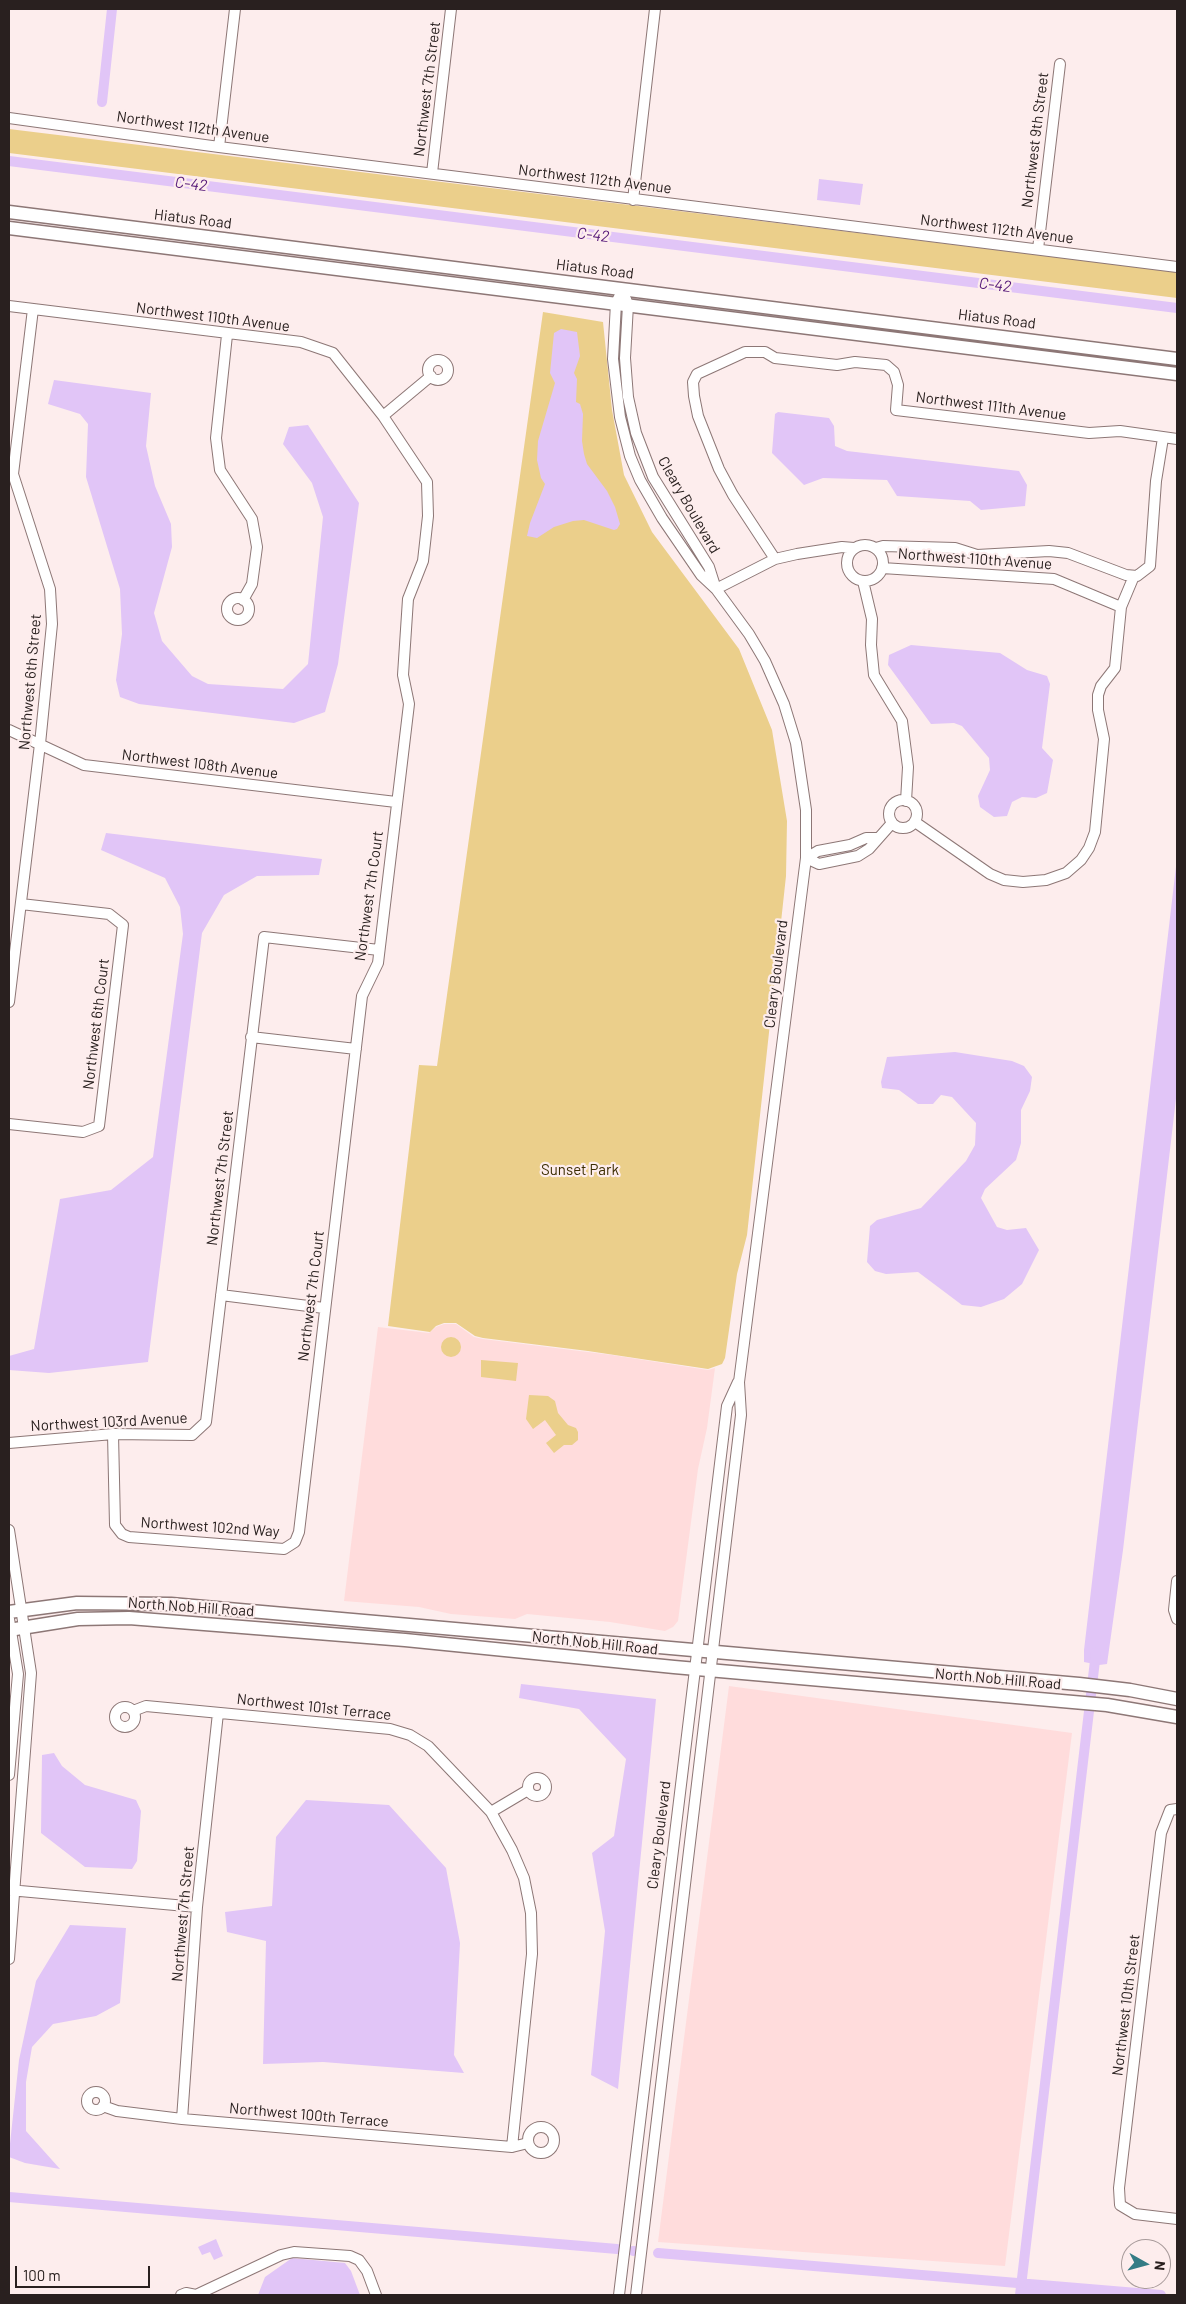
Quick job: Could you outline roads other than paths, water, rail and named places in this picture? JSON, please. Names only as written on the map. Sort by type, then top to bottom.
[{"type":"main road","name":"Hiatus Road","points":[[9,212],[1177,358]]},
{"type":"main road","name":"Hiatus Road","points":[[9,228],[1177,374]]},
{"type":"main road","name":"North Nob Hill Road","points":[[9,1612],[77,1603],[171,1604],[485,1630],[714,1653],[1080,1684],[1110,1687],[1177,1699]]},
{"type":"main road","name":"North Nob Hill Road","points":[[9,1626],[25,1627],[78,1619],[129,1618],[405,1640],[695,1669],[1072,1701],[1177,1717]]},
{"type":"street","points":[[219,146],[235,9]]},
{"type":"street","name":"Northwest 7th Street","points":[[432,173],[451,9]]},
{"type":"street","points":[[633,200],[655,9]]},
{"type":"street","name":"Northwest 9th Street","points":[[1038,250],[1060,64]]},
{"type":"street","name":"Northwest 112th Avenue","points":[[9,118],[633,200],[1177,267]]},
{"type":"street","name":"Cleary Boulevard","points":[[624,289],[613,359],[620,416],[630,456],[646,493],[662,518],[702,575],[716,589],[749,634],[765,661],[791,725],[802,766],[805,790],[806,858],[739,1382],[741,1414],[712,1670],[636,2295]]},
{"type":"street","name":"Northwest 110th Avenue","points":[[9,306],[300,342],[333,353],[383,416]]},
{"type":"street","name":"Northwest 6th Street","points":[[9,1002],[40,744],[52,624],[50,589],[13,474],[33,309]]},
{"type":"street","points":[[227,334],[216,438],[220,470],[252,520],[257,547],[252,584],[243,600]]},
{"type":"street","name":"Northwest 111th Avenue","points":[[775,559],[733,495],[719,469],[698,416],[693,382],[697,374],[745,352],[765,352],[775,358],[837,365],[855,362],[886,365],[894,372],[898,384],[896,410],[1089,433],[1120,431],[1177,439]]},
{"type":"street","points":[[383,416],[430,376]]},
{"type":"street","name":"Northwest 7th Court","points":[[295,1542],[299,1532],[362,996],[378,963],[378,950],[409,704],[403,675],[408,599],[423,561],[428,516],[427,482],[383,416]]},
{"type":"street","points":[[716,589],[775,559],[833,548],[854,548],[865,544],[876,548],[883,546],[955,548],[978,555],[1049,551],[1068,553],[1126,575],[1138,576],[1150,566],[1155,489],[1163,438]]},
{"type":"street","points":[[854,548],[848,556],[847,567],[852,576],[862,581],[875,578],[882,568],[882,557],[876,548]]},
{"type":"street","name":"Northwest 110th Avenue","points":[[882,568],[1054,579],[1121,607]]},
{"type":"street","points":[[914,822],[990,874],[1004,880],[1023,882],[1046,880],[1066,873],[1081,860],[1089,848],[1095,832],[1104,739],[1098,710],[1098,694],[1101,686],[1115,668],[1121,607],[1134,576]]},
{"type":"street","points":[[862,581],[872,619],[871,645],[874,675],[891,700],[902,721],[908,767],[906,801]]},
{"type":"street","name":"Northwest 108th Avenue","points":[[9,730],[84,765],[396,802]]},
{"type":"street","points":[[898,801],[906,801],[914,806],[916,810],[914,822],[907,828],[902,828],[892,823],[889,814],[890,808],[898,801]]},
{"type":"street","points":[[806,858],[818,864],[858,856],[870,849],[892,823]]},
{"type":"street","name":"Northwest 6th Court","points":[[9,1124],[83,1132],[99,1126],[122,926],[109,914],[21,904]]},
{"type":"street","name":"Northwest 7th Street","points":[[206,1422],[264,937],[378,950]]},
{"type":"street","points":[[251,1037],[356,1049]]},
{"type":"street","points":[[222,1296],[324,1308]]},
{"type":"street","name":"Cleary Boulevard","points":[[619,2295],[727,1406],[739,1382]]},
{"type":"street","name":"Northwest 103rd Avenue","points":[[9,1443],[113,1434],[192,1435],[206,1422]]},
{"type":"street","name":"Northwest 102nd Way","points":[[113,1434],[115,1525],[122,1534],[129,1537],[284,1549],[295,1542]]},
{"type":"street","points":[[9,1530],[31,1673],[12,1890],[9,1959]]},
{"type":"street","points":[[1177,1581],[1174,1610],[1177,1619]]},
{"type":"street","points":[[9,1626],[18,1674],[9,1775]]},
{"type":"street","name":"Northwest 101st Terrace","points":[[133,1711],[146,1706],[390,1729],[410,1735],[428,1746],[491,1812],[512,1850],[524,1878],[530,1913],[532,1954],[512,2147]]},
{"type":"street","name":"Northwest 7th Street","points":[[182,2119],[197,1907],[218,1713]]},
{"type":"street","points":[[491,1812],[528,1790]]},
{"type":"street","name":"Northwest 10th Street","points":[[1174,1810],[1162,1833],[1160,1843],[1119,2188],[1120,2205],[1135,2214],[1177,2219]]},
{"type":"street","points":[[12,1890],[197,1907]]},
{"type":"street","name":"Northwest 100th Terrace","points":[[104,2106],[117,2111],[182,2119],[512,2147]]},
{"type":"street","points":[[512,2147],[528,2142]]},
{"type":"street","points":[[181,2295],[186,2293],[196,2295],[281,2255],[294,2252],[350,2256],[359,2260],[367,2271],[376,2295]]},
{"type":"waterway","points":[[102,102],[112,9]]},
{"type":"waterway","name":"C-42","points":[[9,161],[1177,308]]},
{"type":"waterway","points":[[1020,2295],[1096,1652]]},
{"type":"waterway","points":[[9,2197],[617,2249]]},
{"type":"waterway","points":[[658,2253],[1161,2295]]},
{"type":"park label","name":"Sunset Park","points":[[580,1170]]}]
